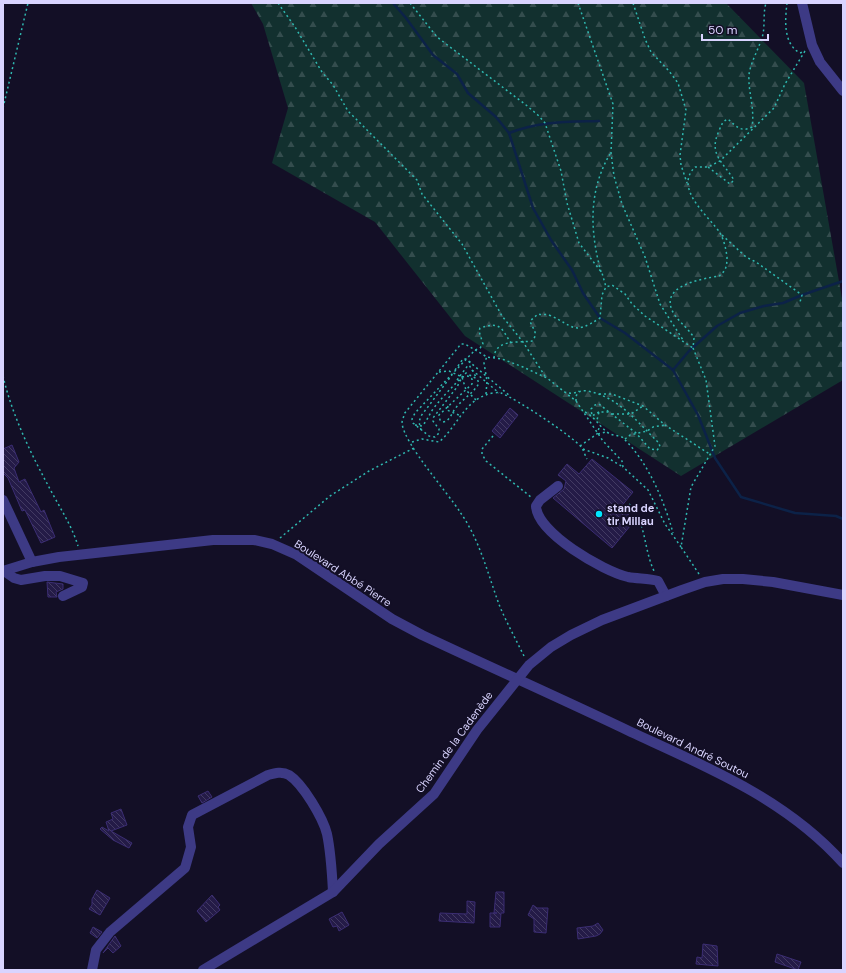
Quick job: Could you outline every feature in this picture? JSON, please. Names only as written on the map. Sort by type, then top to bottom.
[{"type":"street","points":[[802,3],[809,48],[843,91]]},
{"type":"street","points":[[558,486],[540,500],[536,506],[536,513],[543,523],[582,556],[627,577],[658,581],[666,596]]},
{"type":"street","points":[[3,500],[32,562]]},
{"type":"street","name":"Boulevard Abbé Pierre","points":[[3,571],[32,562],[80,555],[229,538],[254,540],[272,544],[310,564],[407,627],[517,678]]},
{"type":"street","points":[[3,571],[14,578],[21,580],[45,576],[60,576],[82,583],[82,586],[62,596]]},
{"type":"street","name":"Chemin de la Cadenède","points":[[203,970],[333,892],[379,844],[434,794],[476,730],[517,678],[551,647],[571,635],[602,620],[666,596],[705,582],[723,579],[773,582],[843,595]]},
{"type":"street","name":"Boulevard André Soutou","points":[[517,678],[741,784],[795,818],[826,844],[843,863]]},
{"type":"street","points":[[92,970],[96,950],[110,932],[185,868],[191,847],[188,827],[192,815],[268,775],[280,772],[289,775],[302,789],[317,812],[326,832],[331,857],[333,892]]},
{"type":"path","points":[[3,108],[28,3]]},
{"type":"path","points":[[278,3],[348,111],[417,180],[422,194],[462,244],[502,316],[523,342],[546,378]]},
{"type":"path","points":[[410,3],[437,37],[542,119],[561,171],[567,203],[579,243],[602,274]]},
{"type":"path","points":[[578,3],[613,104],[611,153],[614,176],[622,204],[647,263],[660,304],[683,340]]},
{"type":"path","points":[[633,3],[651,52],[669,70],[678,82],[686,110],[680,155],[681,165],[687,184],[698,205],[720,234],[746,257],[756,262],[802,295],[800,302]]},
{"type":"path","points":[[708,167],[730,184],[734,180],[720,161],[714,147],[714,140],[724,121],[728,119],[741,130],[746,130],[752,127],[753,103],[748,89],[749,72],[758,51],[763,33],[763,14],[766,3]]},
{"type":"path","points":[[786,3],[788,42],[794,50],[800,53],[809,48]]},
{"type":"path","points":[[687,184],[691,171],[695,167],[708,167],[720,161],[774,108],[785,84],[809,48]]},
{"type":"path","points":[[494,358],[494,350],[497,347],[511,343],[532,341],[536,332],[530,321],[538,314],[547,314],[574,329],[585,327],[600,318],[602,295],[606,287],[595,248],[592,217],[596,186],[603,166],[611,153]]},
{"type":"path","points":[[681,547],[691,487],[715,446],[714,427],[706,380],[693,348],[694,338],[675,316],[671,308],[671,300],[675,292],[680,287],[702,279],[719,276],[723,273],[726,267],[726,255],[720,234]]},
{"type":"path","points":[[606,287],[612,285],[625,294],[632,304],[645,316],[693,348]]},
{"type":"path","points":[[421,430],[419,422],[421,416],[453,374],[462,359],[466,359],[483,344],[479,331],[480,328],[488,325],[497,325],[503,328],[511,343]]},
{"type":"path","points":[[529,666],[501,608],[473,535],[460,512],[436,482],[414,448],[405,432],[402,422],[404,414],[461,344],[465,344],[487,357],[523,367],[546,378],[568,393],[584,411],[597,434],[608,448],[622,461],[623,467]]},
{"type":"path","points":[[486,394],[487,381],[484,363],[487,357]]},
{"type":"path","points":[[466,359],[511,398]]},
{"type":"path","points":[[453,374],[415,413],[412,419],[413,423],[429,436],[435,437],[439,433],[439,429],[433,421],[433,418],[457,387],[470,361]]},
{"type":"path","points":[[438,373],[449,371],[461,377],[468,376],[472,379],[472,384],[439,415],[440,420],[446,422],[479,383],[469,364]]},
{"type":"path","points":[[471,369],[487,381],[499,393],[511,398],[539,415],[580,446],[587,459]]},
{"type":"path","points":[[416,425],[420,426],[426,422],[432,411],[456,381],[466,373],[477,378]]},
{"type":"path","points":[[3,376],[17,421],[49,487],[73,531],[80,555]]},
{"type":"path","points":[[461,377],[466,390],[476,400]]},
{"type":"path","points":[[568,393],[573,394],[580,391],[598,394],[612,394],[643,406],[665,425],[711,455]]},
{"type":"path","points":[[576,401],[576,396],[580,391]]},
{"type":"path","points":[[411,442],[422,439],[439,442],[446,436],[471,402],[486,394],[499,393]]},
{"type":"path","points":[[592,416],[591,409],[595,405],[599,404],[636,433],[650,449],[657,450],[660,447],[660,443],[631,414],[618,404],[598,394]]},
{"type":"path","points":[[448,406],[448,410],[461,416]]},
{"type":"path","points":[[612,414],[631,414],[643,406]]},
{"type":"path","points":[[584,411],[597,420],[606,432],[624,439],[637,455],[654,484],[673,534]]},
{"type":"path","points":[[592,416],[602,411],[609,412]]},
{"type":"path","points":[[597,420],[599,412]]},
{"type":"path","points":[[597,434],[600,425]]},
{"type":"path","points":[[624,439],[636,433],[647,431],[653,427],[665,425]]},
{"type":"path","points":[[580,446],[597,434],[606,432]]},
{"type":"path","points":[[493,436],[482,449],[482,454],[486,460],[532,499],[536,506]]},
{"type":"path","points":[[272,544],[330,496],[369,471],[414,448]]},
{"type":"path","points":[[582,449],[608,458],[623,467],[648,490],[665,524],[705,582]]},
{"type":"path","points":[[629,504],[640,518],[647,555],[658,581]]},
{"type":"green space","points":[[251,3],[726,3],[804,83],[843,304],[843,380],[681,476],[465,336],[375,222],[272,163],[288,108],[263,24]]},
{"type":"building","points":[[510,408],[518,415],[500,438],[492,431]]},
{"type":"building","points":[[12,445],[19,462],[14,468],[19,482],[25,479],[41,512],[44,510],[55,537],[41,543],[25,510],[22,511],[8,478],[3,473],[3,449]]},
{"type":"building","name":"stand de tir Millau","points":[[592,459],[633,492],[620,508],[635,520],[612,548],[553,498],[564,489],[566,481],[558,475],[567,464],[579,474]]},
{"type":"building","points":[[47,582],[63,584],[63,589],[56,592],[57,597],[48,597]]},
{"type":"building","points":[[208,791],[212,797],[202,803],[198,796]]},
{"type":"building","points":[[121,809],[127,825],[111,831],[132,843],[129,848],[113,840],[100,829],[102,827],[109,831],[106,822],[113,819],[111,813]]},
{"type":"building","points":[[97,890],[110,898],[100,915],[89,909],[92,905],[92,899]]},
{"type":"building","points":[[496,892],[504,892],[504,913],[501,913],[500,927],[490,927],[490,913],[494,913]]},
{"type":"building","points":[[212,895],[220,905],[218,907],[220,910],[206,922],[197,911]]},
{"type":"building","points":[[467,901],[475,902],[474,923],[439,921],[440,913],[467,914]]},
{"type":"building","points":[[533,905],[537,908],[548,908],[546,933],[534,932],[534,919],[528,915]]},
{"type":"building","points":[[342,912],[349,925],[339,931],[337,926],[333,927],[329,919]]},
{"type":"building","points":[[598,923],[603,930],[600,934],[578,939],[577,928],[593,926]]},
{"type":"building","points":[[93,927],[102,932],[97,938],[90,933]]},
{"type":"building","points":[[115,936],[121,946],[113,953],[108,948],[103,953]]},
{"type":"building","points":[[703,944],[717,946],[718,966],[696,964],[697,957],[702,958]]},
{"type":"building","points":[[777,954],[801,962],[798,970],[775,962]]},
{"type":"waterway","points":[[393,3],[433,55],[457,74],[468,93],[496,117],[509,133],[533,208],[551,240],[572,270],[583,293],[600,318],[625,333],[673,370],[698,415],[715,458],[741,497],[795,513],[836,516],[843,519]]},
{"type":"waterway","points":[[509,133],[542,124],[599,121]]},
{"type":"waterway","points":[[673,370],[689,351],[717,326],[740,313],[764,306],[783,303],[843,281]]},
{"type":"place","name":"stand de tir Millau","points":[[599,514]]}]
